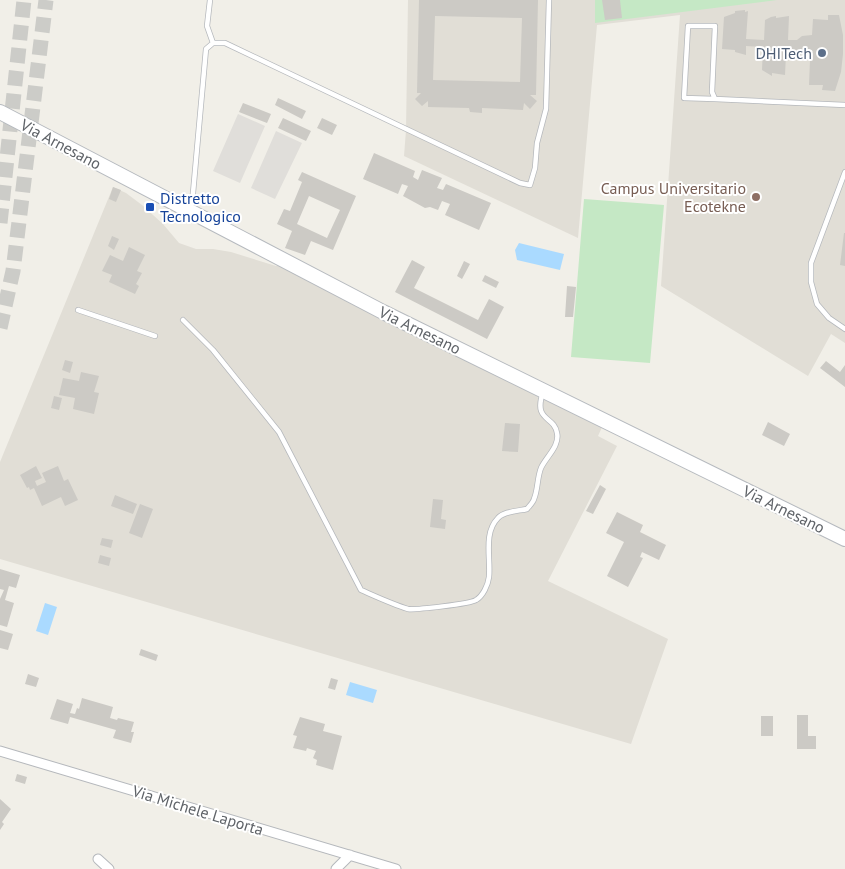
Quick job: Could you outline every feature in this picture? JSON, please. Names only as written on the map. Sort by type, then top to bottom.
[{"type":"main road","name":"Via Arnesano","points":[[0,112],[383,312],[845,539]]},
{"type":"street","name":"Via Michele Laporta","points":[[0,752],[396,869]]},
{"type":"street","points":[[336,869],[350,855]]},
{"type":"street","points":[[98,859],[109,869]]},
{"type":"lane","points":[[210,0],[207,26],[212,43]]},
{"type":"lane","points":[[190,211],[206,49],[212,43],[225,43],[511,179],[530,184],[535,168],[537,143],[546,109],[549,0]]},
{"type":"lane","points":[[715,99],[712,92],[715,26],[688,26],[684,98],[845,105]]},
{"type":"lane","points":[[845,172],[811,263],[811,282],[817,304],[829,318],[845,329]]},
{"type":"lane","points":[[78,310],[155,336]]},
{"type":"lane","points":[[183,320],[213,350],[279,432],[362,590],[410,609],[461,604],[476,600],[485,590],[489,577],[488,555],[490,534],[498,517],[510,512],[527,509],[534,500],[541,469],[557,443],[557,432],[540,410],[543,391]]},
{"type":"shaded area","name":"Campus Universitario Ecotekne","points":[[408,0],[845,0],[845,343],[831,334],[808,376],[661,286],[680,15],[597,25],[578,238],[404,156]]},
{"type":"shaded area","points":[[238,114],[265,126],[240,183],[213,171]]},
{"type":"shaded area","points":[[276,131],[302,143],[275,199],[251,188]]},
{"type":"shaded area","points":[[113,187],[126,193],[142,205],[163,224],[179,243],[196,249],[231,252],[276,266],[282,264],[537,394],[538,398],[544,400],[548,397],[603,425],[598,436],[617,446],[548,581],[668,639],[631,744],[0,559],[0,462]]},
{"type":"green space","points":[[595,0],[777,0],[595,23]]},
{"type":"green space","points":[[584,199],[664,205],[650,363],[571,357]]},
{"type":"water","points":[[519,243],[564,254],[560,270],[517,260],[515,250]]},
{"type":"water","points":[[45,603],[57,607],[48,635],[36,631]]},
{"type":"water","points":[[350,682],[377,690],[373,703],[346,695]]},
{"type":"building","points":[[419,0],[538,0],[536,95],[530,95],[537,101],[530,109],[524,103],[523,110],[482,108],[482,113],[470,112],[469,108],[428,107],[428,101],[422,106],[415,99],[421,93],[417,93]],"holes":[[[435,16],[522,18],[520,82],[433,80]]]},
{"type":"building","points":[[602,0],[620,0],[622,18],[605,20]]},
{"type":"building","points":[[745,10],[745,12],[748,11],[746,39],[764,40],[765,20],[771,17],[789,16],[788,40],[797,40],[802,36],[812,35],[813,19],[828,20],[828,15],[839,15],[843,35],[843,54],[841,72],[835,91],[822,90],[823,85],[809,85],[810,60],[805,59],[801,55],[786,54],[785,75],[772,73],[772,76],[762,70],[763,47],[746,46],[746,55],[735,52],[735,50],[722,49],[724,17],[735,13],[735,11]]},
{"type":"building","points":[[278,98],[306,111],[302,119],[275,105]]},
{"type":"building","points":[[243,103],[271,114],[267,123],[239,112]]},
{"type":"building","points":[[283,118],[311,131],[306,141],[278,128]]},
{"type":"building","points":[[322,118],[337,125],[332,135],[317,128]]},
{"type":"building","points":[[374,153],[415,171],[413,177],[418,180],[422,170],[442,178],[437,188],[443,190],[446,184],[491,203],[479,230],[445,215],[450,204],[442,201],[438,210],[430,207],[425,208],[403,196],[408,186],[402,184],[398,194],[363,179]]},
{"type":"building","points":[[302,172],[356,196],[333,250],[311,241],[305,255],[285,248],[292,231],[277,224],[284,209],[290,211],[302,182],[298,180]],"holes":[[[309,196],[340,210],[327,238],[297,224]]]},
{"type":"building","points":[[113,187],[121,190],[116,202],[109,199]]},
{"type":"building","points":[[845,233],[845,266],[840,265]]},
{"type":"building","points":[[112,236],[119,239],[114,250],[108,246]]},
{"type":"building","points":[[129,247],[145,255],[137,271],[142,273],[136,284],[139,286],[135,294],[109,282],[112,275],[102,271],[110,255],[123,261]]},
{"type":"building","points":[[412,260],[425,267],[414,288],[478,320],[489,299],[504,307],[487,339],[395,292]]},
{"type":"building","points":[[464,261],[470,264],[462,279],[457,276]]},
{"type":"building","points":[[485,275],[499,282],[496,288],[482,281]]},
{"type":"building","points":[[567,286],[576,287],[573,317],[565,317]]},
{"type":"building","points":[[65,360],[73,362],[70,373],[62,370]]},
{"type":"building","points":[[826,361],[840,372],[845,365],[845,387],[820,368]]},
{"type":"building","points":[[81,372],[99,376],[94,392],[99,393],[94,414],[73,409],[75,398],[59,395],[63,378],[79,381]]},
{"type":"building","points":[[54,396],[62,398],[59,410],[51,408]]},
{"type":"building","points":[[768,422],[790,434],[784,446],[762,435]]},
{"type":"building","points":[[505,423],[520,424],[518,452],[502,451]]},
{"type":"building","points":[[36,466],[42,478],[35,481],[37,486],[46,482],[42,473],[58,466],[64,481],[68,479],[78,500],[65,506],[61,497],[42,506],[34,488],[30,490],[29,487],[27,488],[20,475]]},
{"type":"building","points":[[600,485],[606,489],[593,514],[586,511]]},
{"type":"building","points":[[115,495],[137,504],[133,514],[111,506]]},
{"type":"building","points":[[433,499],[443,500],[441,519],[446,520],[445,529],[430,527]]},
{"type":"building","points":[[140,504],[153,509],[142,538],[129,533]]},
{"type":"building","points":[[617,512],[643,525],[640,532],[666,545],[659,560],[642,552],[640,557],[643,558],[628,587],[607,576],[624,542],[606,533]]},
{"type":"building","points":[[102,538],[113,540],[111,548],[100,545]]},
{"type":"building","points":[[100,555],[111,558],[109,566],[98,563]]},
{"type":"building","points":[[0,569],[20,575],[16,588],[9,586],[5,600],[14,603],[7,627],[0,625],[0,599],[4,590],[0,589]]},
{"type":"building","points":[[0,630],[13,634],[8,650],[0,648]]},
{"type":"building","points":[[141,649],[158,655],[156,661],[139,655]]},
{"type":"building","points":[[28,674],[39,678],[36,687],[25,684]]},
{"type":"building","points":[[331,678],[338,680],[335,690],[328,688]]},
{"type":"building","points":[[82,698],[113,707],[110,718],[134,722],[131,732],[134,732],[131,743],[113,738],[116,730],[70,717],[68,724],[50,719],[57,699],[73,704],[70,713],[75,714],[77,708],[79,709]]},
{"type":"building","points":[[797,715],[808,715],[808,736],[816,736],[816,749],[797,749]]},
{"type":"building","points":[[761,716],[773,716],[773,736],[761,736]]},
{"type":"building","points":[[300,717],[325,724],[323,731],[342,736],[333,770],[316,765],[317,760],[313,758],[316,751],[307,748],[306,751],[293,748],[297,736],[293,735]]},
{"type":"building","points":[[17,774],[27,777],[25,784],[15,781]]},
{"type":"building","points":[[0,799],[11,809],[2,822],[4,824],[0,830]]},
{"type":"tunnel","points":[[0,223],[24,0]]},
{"type":"tunnel","points":[[0,328],[13,271],[46,0]]},
{"type":"place","name":"DHITech","points":[[822,53]]},
{"type":"place","name":"Campus Universitario Ecotekne","points":[[756,197]]},
{"type":"place","name":"Distretto Tecnologico","points":[[150,207]]}]
